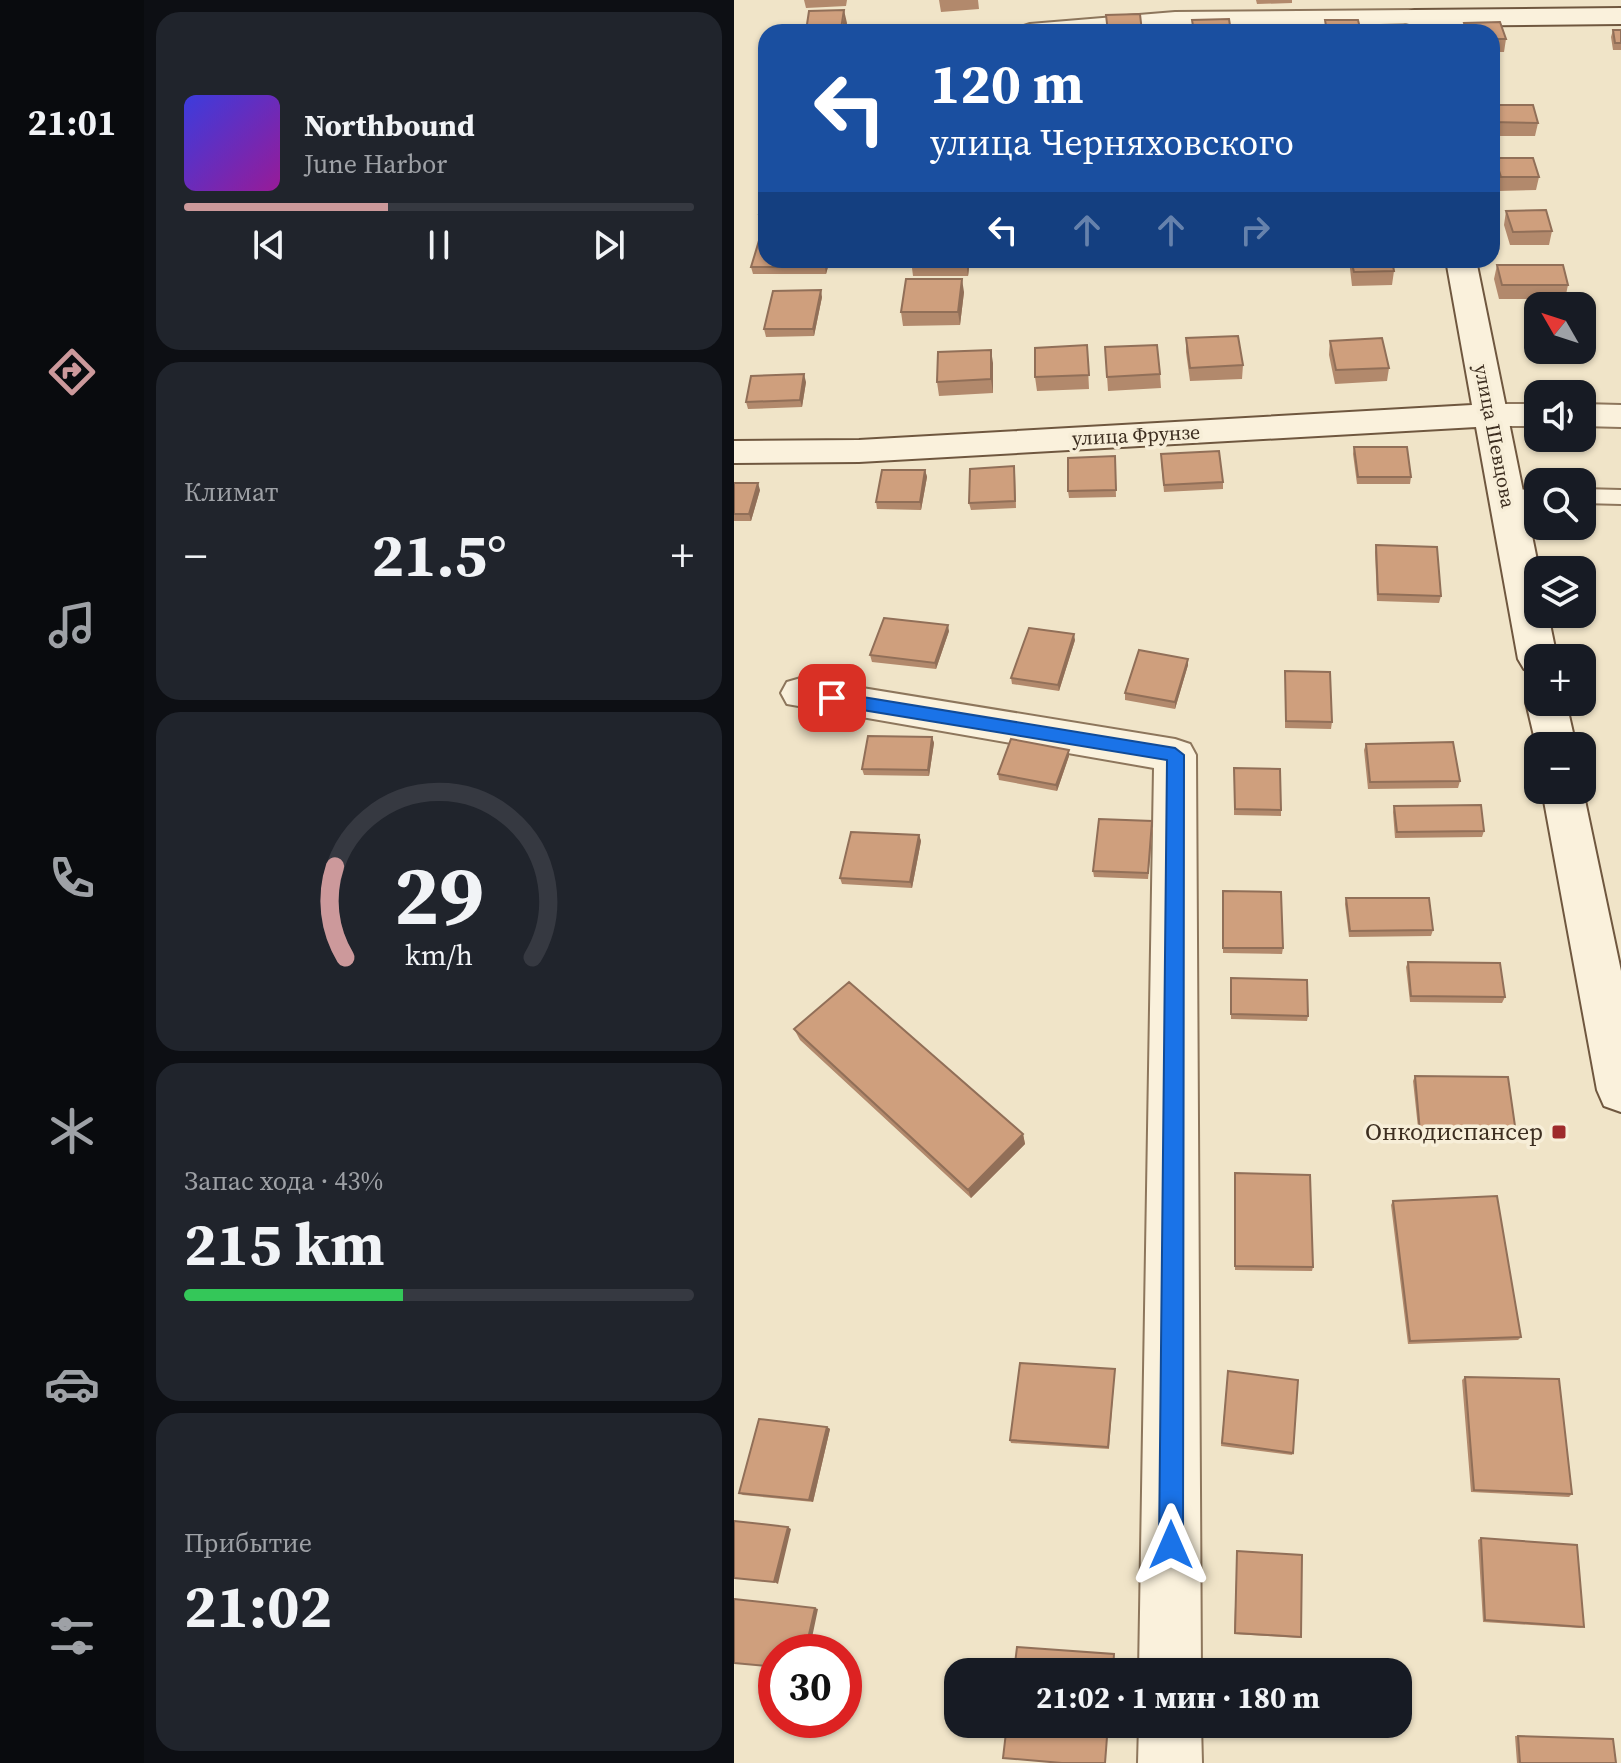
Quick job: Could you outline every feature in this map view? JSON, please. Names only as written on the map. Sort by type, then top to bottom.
[{"type":"street","points":[[1127,24],[1175,20],[1621,16]]},
{"type":"street","name":"улица Шевцова","points":[[1462,268],[1490,415],[1522,496],[1537,644]]},
{"type":"street","name":"улица Фрунзе","points":[[734,452],[859,451],[1524,415]]},
{"type":"street","points":[[1596,415],[1621,416]]},
{"type":"street","points":[[801,693],[1175,755],[1170,1658]]},
{"type":"street","points":[[1566,804],[1621,1090]]},
{"type":"street","points":[[1170,1738],[1170,1763]]},
{"type":"lane","points":[[1596,496],[1621,497]]},
{"type":"building","points":[[844,10],[842,24],[807,24],[809,11]]},
{"type":"building","points":[[1140,14],[1141,24],[1107,24],[1106,15]]},
{"type":"building","points":[[1229,19],[1230,24],[1193,24],[1192,20]]},
{"type":"building","points":[[1325,20],[1358,20],[1359,24],[1326,24]]},
{"type":"building","points":[[1500,22],[1506,39],[1500,39],[1500,24],[1464,23]]},
{"type":"building","points":[[1613,30],[1621,30],[1621,43],[1615,43]]},
{"type":"building","points":[[1500,105],[1533,105],[1538,123],[1500,122]]},
{"type":"building","points":[[1500,158],[1533,158],[1539,177],[1501,177]]},
{"type":"building","points":[[1546,210],[1552,231],[1513,232],[1506,211]]},
{"type":"building","points":[[758,244],[758,267],[751,267]]},
{"type":"building","points":[[1500,265],[1563,265],[1568,285],[1502,285],[1498,268]]},
{"type":"building","points":[[1353,268],[1393,268],[1394,271],[1354,272]]},
{"type":"building","points":[[906,279],[962,279],[958,312],[901,312]]},
{"type":"building","points":[[821,290],[813,329],[764,329],[773,291]]},
{"type":"building","points":[[1238,336],[1243,365],[1190,368],[1186,338]]},
{"type":"building","points":[[1382,338],[1389,368],[1336,370],[1330,341]]},
{"type":"building","points":[[1087,345],[1089,375],[1035,377],[1035,348]]},
{"type":"building","points":[[1157,345],[1160,374],[1107,377],[1105,347]]},
{"type":"building","points":[[991,350],[991,379],[937,382],[938,352]]},
{"type":"building","points":[[804,374],[800,400],[746,402],[751,376]]},
{"type":"building","points":[[1354,447],[1407,447],[1411,477],[1358,477]]},
{"type":"building","points":[[1219,451],[1223,482],[1164,485],[1161,454]]},
{"type":"building","points":[[1115,456],[1116,490],[1068,491],[1068,458]]},
{"type":"building","points":[[1014,466],[1015,501],[969,503],[970,469]]},
{"type":"building","points":[[882,470],[925,470],[920,502],[876,502]]},
{"type":"building","points":[[734,483],[758,483],[749,514],[734,514]]},
{"type":"building","points":[[1376,545],[1437,547],[1441,596],[1378,594]]},
{"type":"building","points":[[884,618],[948,625],[935,663],[870,655]]},
{"type":"building","points":[[1029,628],[1074,634],[1058,685],[1011,678]]},
{"type":"building","points":[[1139,650],[1188,659],[1175,702],[1125,693]]},
{"type":"building","points":[[1285,671],[1330,672],[1332,722],[1286,721]]},
{"type":"building","points":[[868,736],[932,737],[928,770],[862,769]]},
{"type":"building","points":[[1011,739],[1069,750],[1056,785],[998,774]]},
{"type":"building","points":[[1453,742],[1460,781],[1370,782],[1366,744]]},
{"type":"building","points":[[1234,768],[1280,769],[1281,810],[1235,809]]},
{"type":"building","points":[[1481,805],[1484,831],[1397,832],[1394,806]]},
{"type":"building","points":[[1099,819],[1152,821],[1148,873],[1093,871]]},
{"type":"building","points":[[851,832],[919,835],[910,882],[840,878]]},
{"type":"building","points":[[1223,891],[1281,892],[1283,948],[1223,948]]},
{"type":"building","points":[[1346,898],[1429,898],[1433,930],[1350,931]]},
{"type":"building","points":[[1408,962],[1500,963],[1505,997],[1411,996]]},
{"type":"building","points":[[1231,978],[1307,980],[1308,1016],[1231,1014]]},
{"type":"building","points":[[849,982],[1023,1134],[968,1190],[794,1029]]},
{"type":"building","points":[[1415,1076],[1508,1077],[1516,1133],[1420,1132]]},
{"type":"building","points":[[1235,1173],[1310,1175],[1313,1267],[1235,1266]]},
{"type":"building","points":[[1497,1196],[1521,1337],[1410,1341],[1393,1201]]},
{"type":"building","points":[[1020,1363],[1115,1369],[1108,1447],[1010,1440]]},
{"type":"building","points":[[1228,1371],[1298,1380],[1293,1453],[1222,1443]]},
{"type":"building","points":[[1465,1377],[1559,1379],[1572,1494],[1474,1490]]},
{"type":"building","points":[[759,1419],[827,1427],[809,1500],[739,1493]]},
{"type":"building","points":[[734,1521],[788,1527],[774,1582],[734,1578]]},
{"type":"building","points":[[1481,1538],[1577,1545],[1584,1627],[1485,1620]]},
{"type":"building","points":[[1237,1551],[1302,1555],[1301,1637],[1235,1633]]},
{"type":"building","points":[[734,1599],[815,1608],[809,1634],[758,1634],[758,1665],[734,1663]]},
{"type":"building","points":[[1017,1647],[1114,1654],[1114,1658],[1016,1658]]},
{"type":"building","points":[[1518,1736],[1613,1739],[1616,1763],[1520,1763]]},
{"type":"building","points":[[1005,1738],[1107,1738],[1105,1763],[1003,1758]]},
{"type":"place","name":"Онкодиспансер","points":[[1559,1132]]},
{"type":"route","points":[[832,698],[1175,755],[1171,1545]]}]
